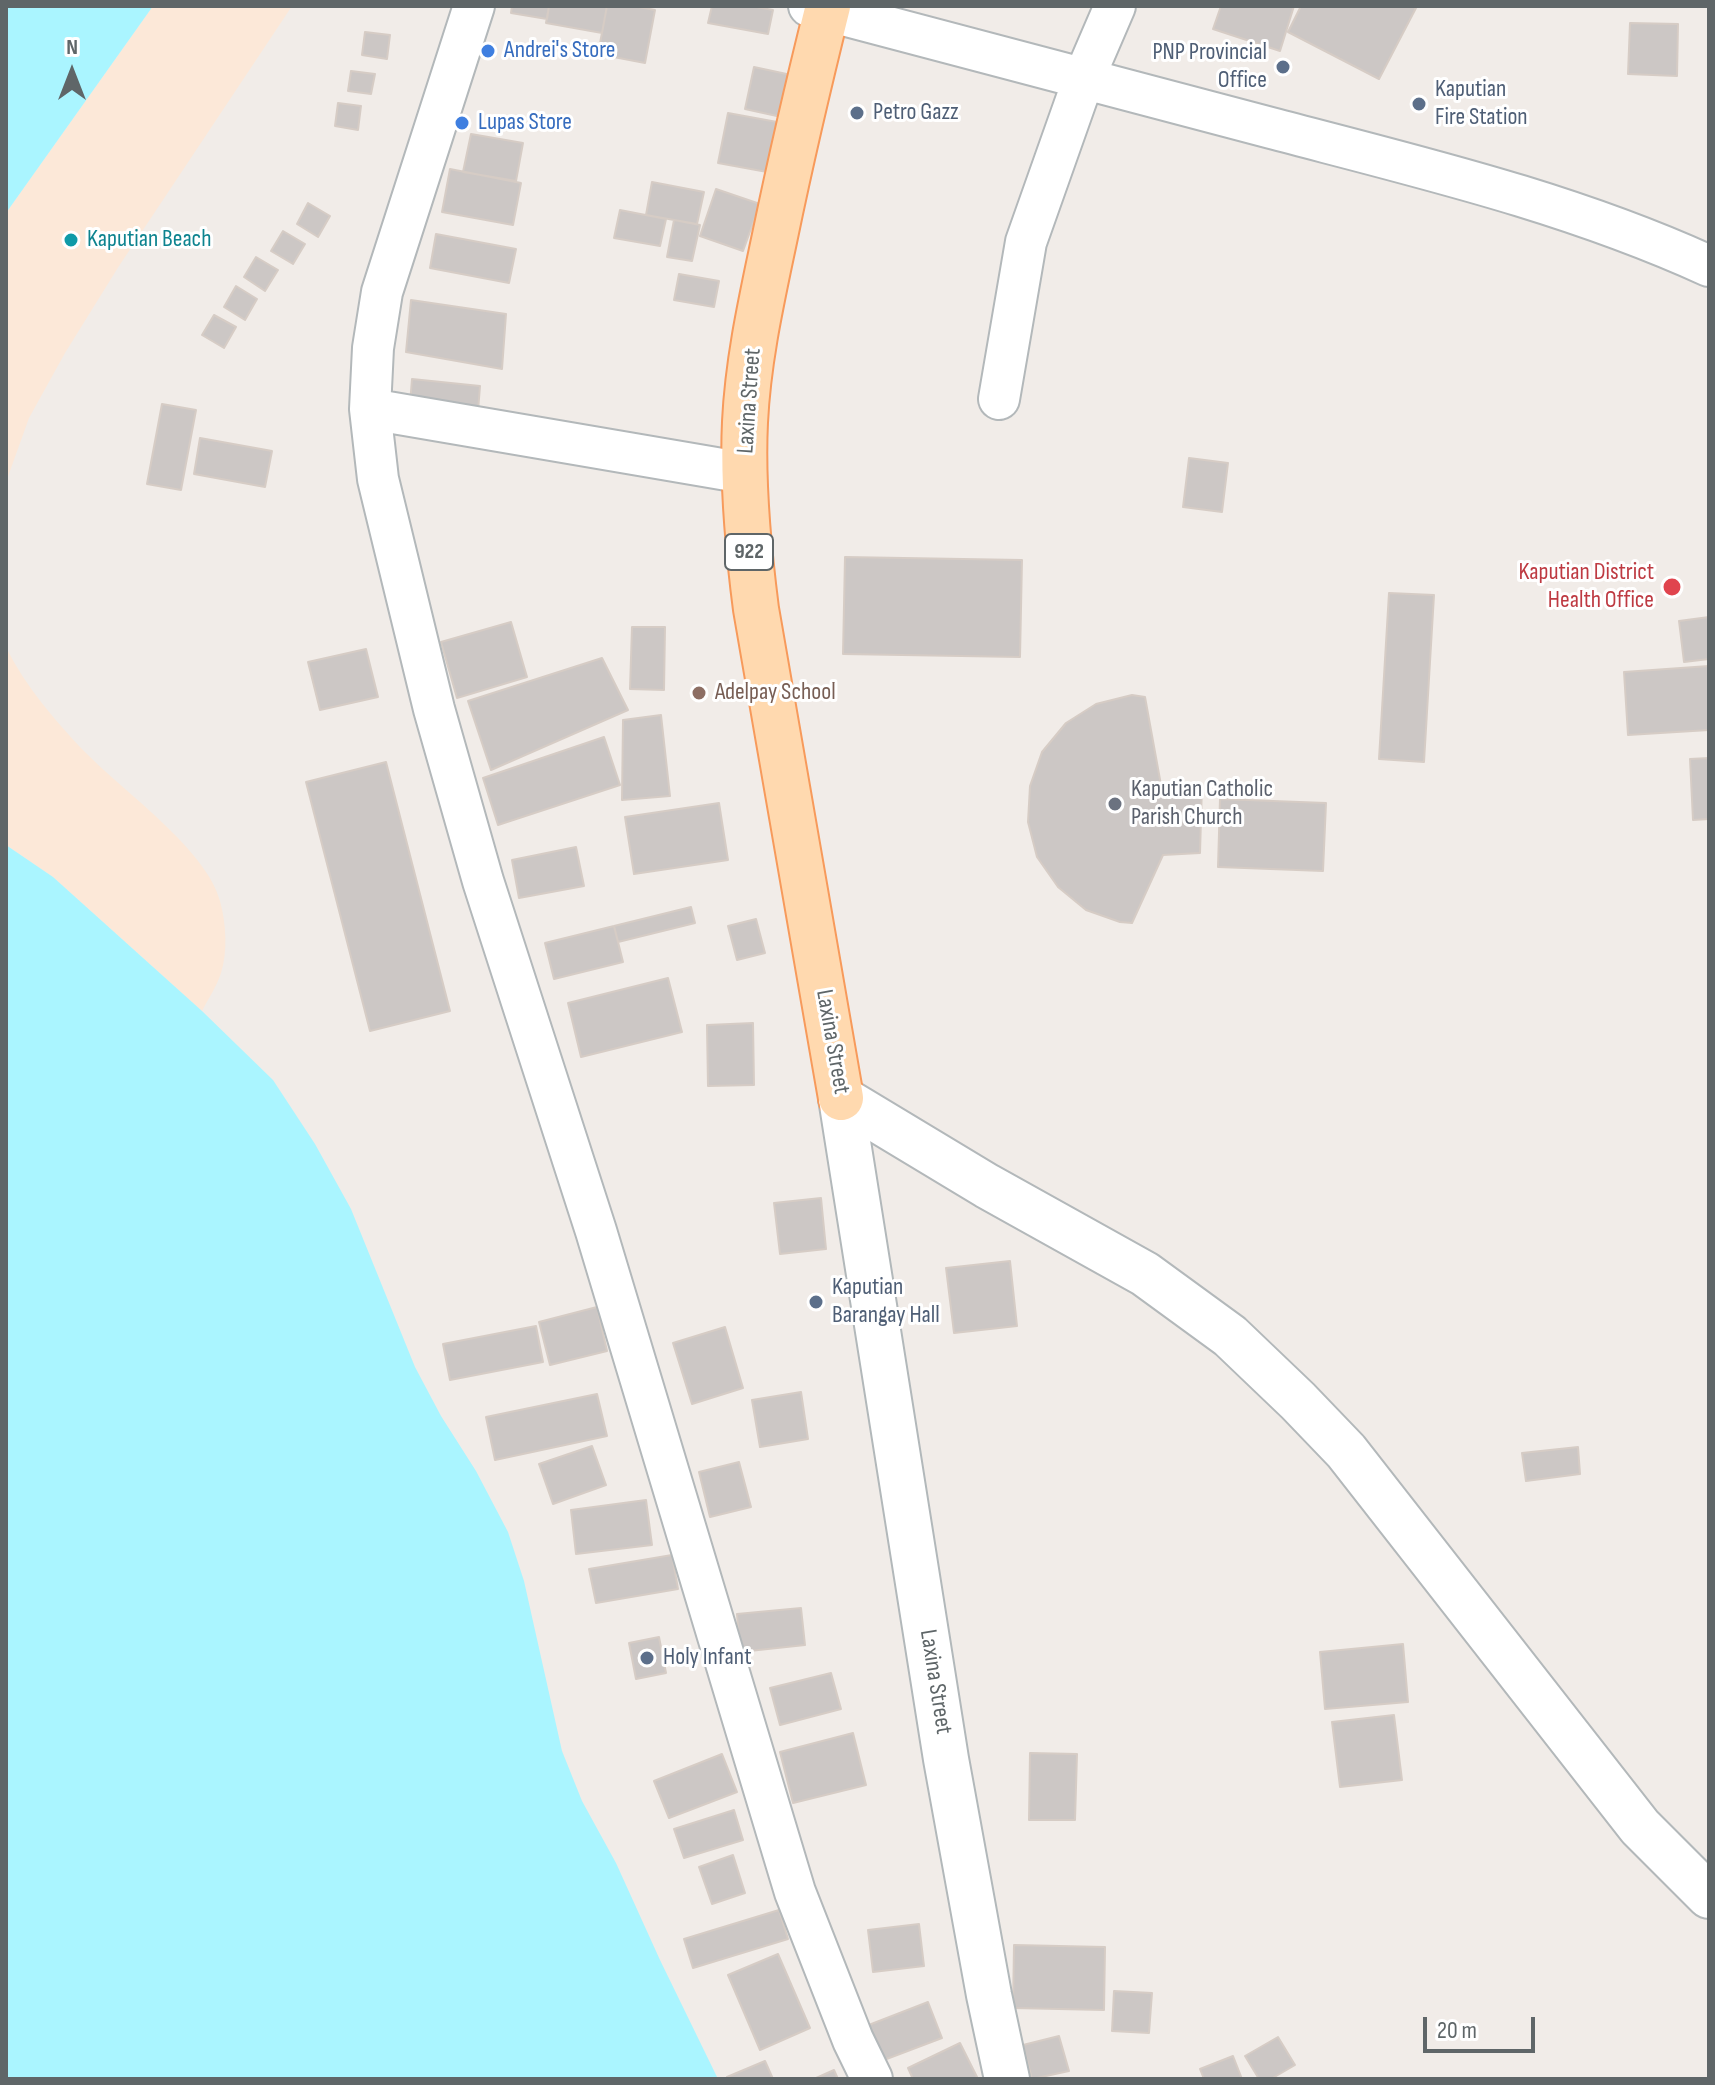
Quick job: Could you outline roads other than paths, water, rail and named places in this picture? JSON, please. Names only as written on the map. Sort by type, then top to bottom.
[{"type":"main road","name":"Laxina Street","points":[[821,8],[749,367],[745,473],[747,538],[756,609],[841,1098]]},
{"type":"street","points":[[474,6],[382,292],[373,348],[370,409],[378,479],[434,709],[483,881],[596,1231],[795,1892],[853,2040],[872,2079]]},
{"type":"street","points":[[999,399],[1026,242],[1084,78],[1115,6]]},
{"type":"street","points":[[821,8],[1425,168],[1574,211],[1654,241],[1709,266]]},
{"type":"street","points":[[370,409],[745,473]]},
{"type":"street","points":[[841,1098],[987,1186],[1145,1274],[1230,1336],[1346,1451],[1640,1827],[1709,1896]]},
{"type":"street","name":"Laxina Street","points":[[841,1098],[946,1759],[1007,2079]]},
{"type":"water","points":[[6,6],[153,6],[6,213]]},
{"type":"water","points":[[6,845],[53,877],[202,1011],[273,1080],[315,1144],[351,1209],[415,1367],[508,1532],[524,1581],[562,1751],[582,1801],[616,1863],[718,2079],[6,2079]]},
{"type":"place","name":"Andrei's Store","points":[[488,51]]},
{"type":"place","name":"PNP Provincial Office","points":[[1283,67]]},
{"type":"place","name":"Kaputian Fire Station","points":[[1419,104]]},
{"type":"place","name":"Petro Gazz","points":[[857,113]]},
{"type":"place","name":"Lupas Store","points":[[462,123]]},
{"type":"place","name":"Kaputian Beach","points":[[71,240]]},
{"type":"place","name":"Kaputian District Health Office","points":[[1672,587]]},
{"type":"place","name":"Adelpay School","points":[[699,693]]},
{"type":"place","name":"Kaputian Catholic Parish Church","points":[[1115,804]]},
{"type":"place","name":"Kaputian Barangay Hall","points":[[816,1302]]},
{"type":"place","name":"Holy Infant","points":[[647,1658]]}]
